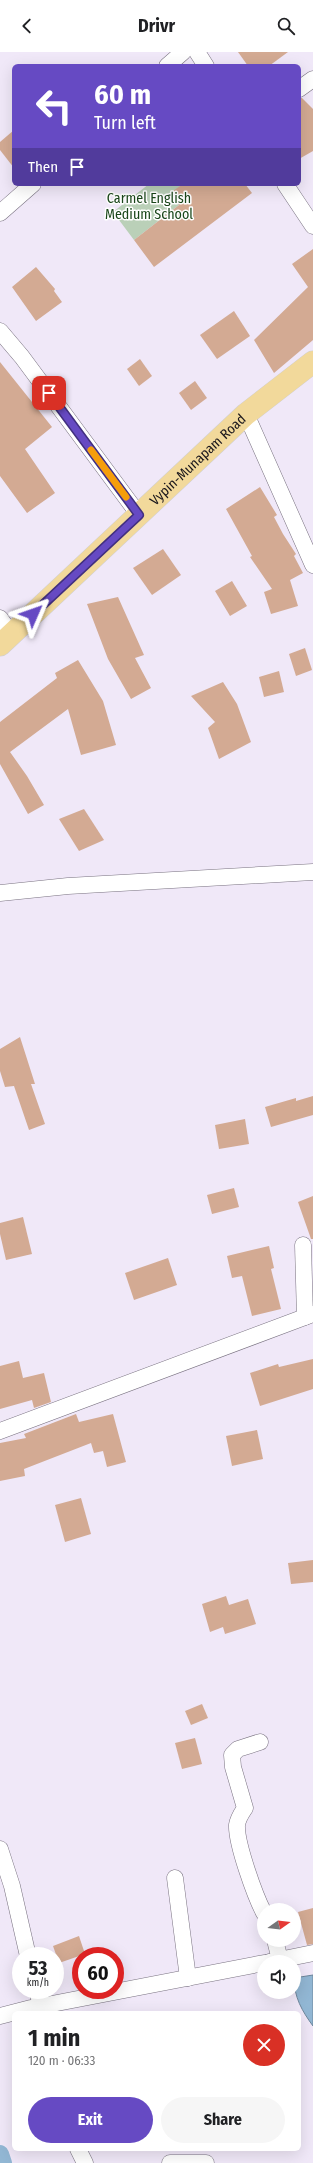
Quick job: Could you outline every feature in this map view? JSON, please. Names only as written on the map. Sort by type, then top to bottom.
[{"type":"main road","name":"Vypin-Munapam Road","points":[[4,632],[139,515],[246,414],[313,362]]},
{"type":"street","points":[[169,64],[183,52]]},
{"type":"street","points":[[197,52],[205,64]]},
{"type":"street","points":[[301,88],[313,79]]},
{"type":"street","points":[[0,213],[31,186]]},
{"type":"street","points":[[286,186],[313,226]]},
{"type":"street","points":[[0,331],[22,357],[139,515]]},
{"type":"street","points":[[246,414],[313,564]]},
{"type":"street","points":[[0,893],[68,886],[313,872]]},
{"type":"street","points":[[0,1431],[309,1315],[303,1245]]},
{"type":"street","points":[[258,1903],[239,1840],[237,1826],[239,1816],[245,1808],[233,1767],[232,1755],[238,1748],[260,1742]]},
{"type":"street","points":[[0,1849],[12,1886],[26,1947]]},
{"type":"street","points":[[175,1878],[188,1978]]},
{"type":"street","points":[[301,1956],[313,1954]]},
{"type":"street","points":[[25,2011],[257,1964]]},
{"type":"street","points":[[35,2009],[36,1999]]},
{"type":"street","points":[[0,2016],[12,2014]]},
{"type":"street","points":[[79,2151],[85,2163]]},
{"type":"street","points":[[170,2163],[206,2163]]},
{"type":"green space","name":"Carmel English Medium School","points":[[146,186],[181,186],[171,194],[179,205],[134,240],[113,212]]},
{"type":"water","points":[[313,1975],[313,2026],[305,2015],[297,1999],[301,1999],[301,1977]]},
{"type":"building","points":[[238,52],[288,52],[272,64],[247,64]]},
{"type":"building","points":[[301,98],[313,109],[313,151],[301,158]]},
{"type":"building","points":[[12,132],[12,165],[0,150],[0,142]]},
{"type":"building","name":"Carmel English Medium School","points":[[180,186],[247,186],[252,193],[154,267],[134,240],[179,205],[170,193]]},
{"type":"building","points":[[313,249],[313,340],[274,373],[254,340],[308,287],[292,264]]},
{"type":"building","points":[[36,267],[55,289],[54,291],[62,302],[36,321],[12,287]]},
{"type":"building","points":[[234,311],[250,336],[217,359],[200,335]]},
{"type":"building","points":[[140,359],[152,376],[139,386],[127,369]]},
{"type":"building","points":[[0,362],[52,427],[25,449],[55,493],[27,513],[0,476]]},
{"type":"building","points":[[195,381],[207,398],[191,410],[179,393]]},
{"type":"building","points":[[260,487],[277,515],[274,517],[296,554],[294,556],[303,573],[290,580],[298,606],[271,614],[264,592],[272,589],[250,557],[252,556],[226,509]]},
{"type":"building","points":[[163,549],[181,575],[152,595],[133,568]]},
{"type":"building","points":[[232,581],[247,606],[230,616],[215,591]]},
{"type":"building","points":[[118,597],[144,655],[135,658],[151,688],[131,699],[108,659],[87,604]]},
{"type":"building","points":[[305,648],[312,670],[296,676],[289,654]]},
{"type":"building","points":[[78,660],[103,701],[116,745],[81,755],[68,709],[10,752],[27,776],[44,805],[28,814],[0,764],[0,722],[57,678],[55,673]]},
{"type":"building","points":[[279,671],[284,692],[264,697],[259,677]]},
{"type":"building","points":[[223,682],[237,704],[251,742],[219,759],[208,728],[215,722],[191,696]]},
{"type":"building","points":[[84,809],[104,840],[79,851],[59,819]]},
{"type":"building","points":[[20,1037],[35,1084],[31,1084],[45,1124],[29,1130],[14,1086],[5,1087],[0,1071],[0,1049]]},
{"type":"building","points":[[313,1096],[313,1115],[271,1127],[265,1107],[296,1098],[296,1101]]},
{"type":"building","points":[[245,1119],[249,1144],[219,1149],[215,1125]]},
{"type":"building","points":[[234,1188],[239,1207],[212,1214],[207,1195]]},
{"type":"building","points":[[313,1196],[313,1239],[311,1239],[298,1202]]},
{"type":"building","points":[[23,1217],[32,1254],[6,1260],[0,1234],[0,1223]]},
{"type":"building","points":[[269,1246],[274,1268],[271,1269],[281,1309],[252,1316],[242,1276],[232,1278],[227,1256]]},
{"type":"building","points":[[168,1258],[177,1285],[134,1300],[125,1273]]},
{"type":"building","points":[[313,1359],[313,1389],[260,1406],[250,1373],[278,1364],[279,1367]]},
{"type":"building","points":[[19,1361],[23,1378],[44,1373],[51,1402],[34,1408],[32,1400],[0,1409],[0,1366]]},
{"type":"building","points":[[76,1414],[79,1422],[113,1414],[126,1462],[107,1467],[103,1451],[94,1453],[91,1443],[24,1469],[25,1476],[0,1481],[0,1443],[26,1438],[24,1434]]},
{"type":"building","points":[[257,1430],[263,1459],[232,1466],[226,1436]]},
{"type":"building","points":[[81,1498],[91,1534],[65,1542],[55,1505]]},
{"type":"building","points":[[313,1560],[313,1582],[291,1584],[288,1563]]},
{"type":"building","points":[[226,1596],[229,1605],[248,1599],[256,1624],[225,1634],[223,1627],[210,1632],[202,1604]]},
{"type":"building","points":[[202,1704],[208,1718],[191,1725],[185,1711]]},
{"type":"building","points":[[195,1738],[202,1764],[182,1769],[175,1743]]},
{"type":"building","points":[[313,1908],[313,1944],[307,1945],[301,1923],[301,1911]]},
{"type":"building","points":[[79,1936],[83,1947],[72,1947],[72,1958],[64,1961],[64,1947],[53,1946]]},
{"type":"waterway","points":[[0,2154],[3,2163]]},
{"type":"slow traffic","points":[[91,450],[126,497]]},
{"type":"route","points":[[33,614],[139,515],[49,393]]}]
